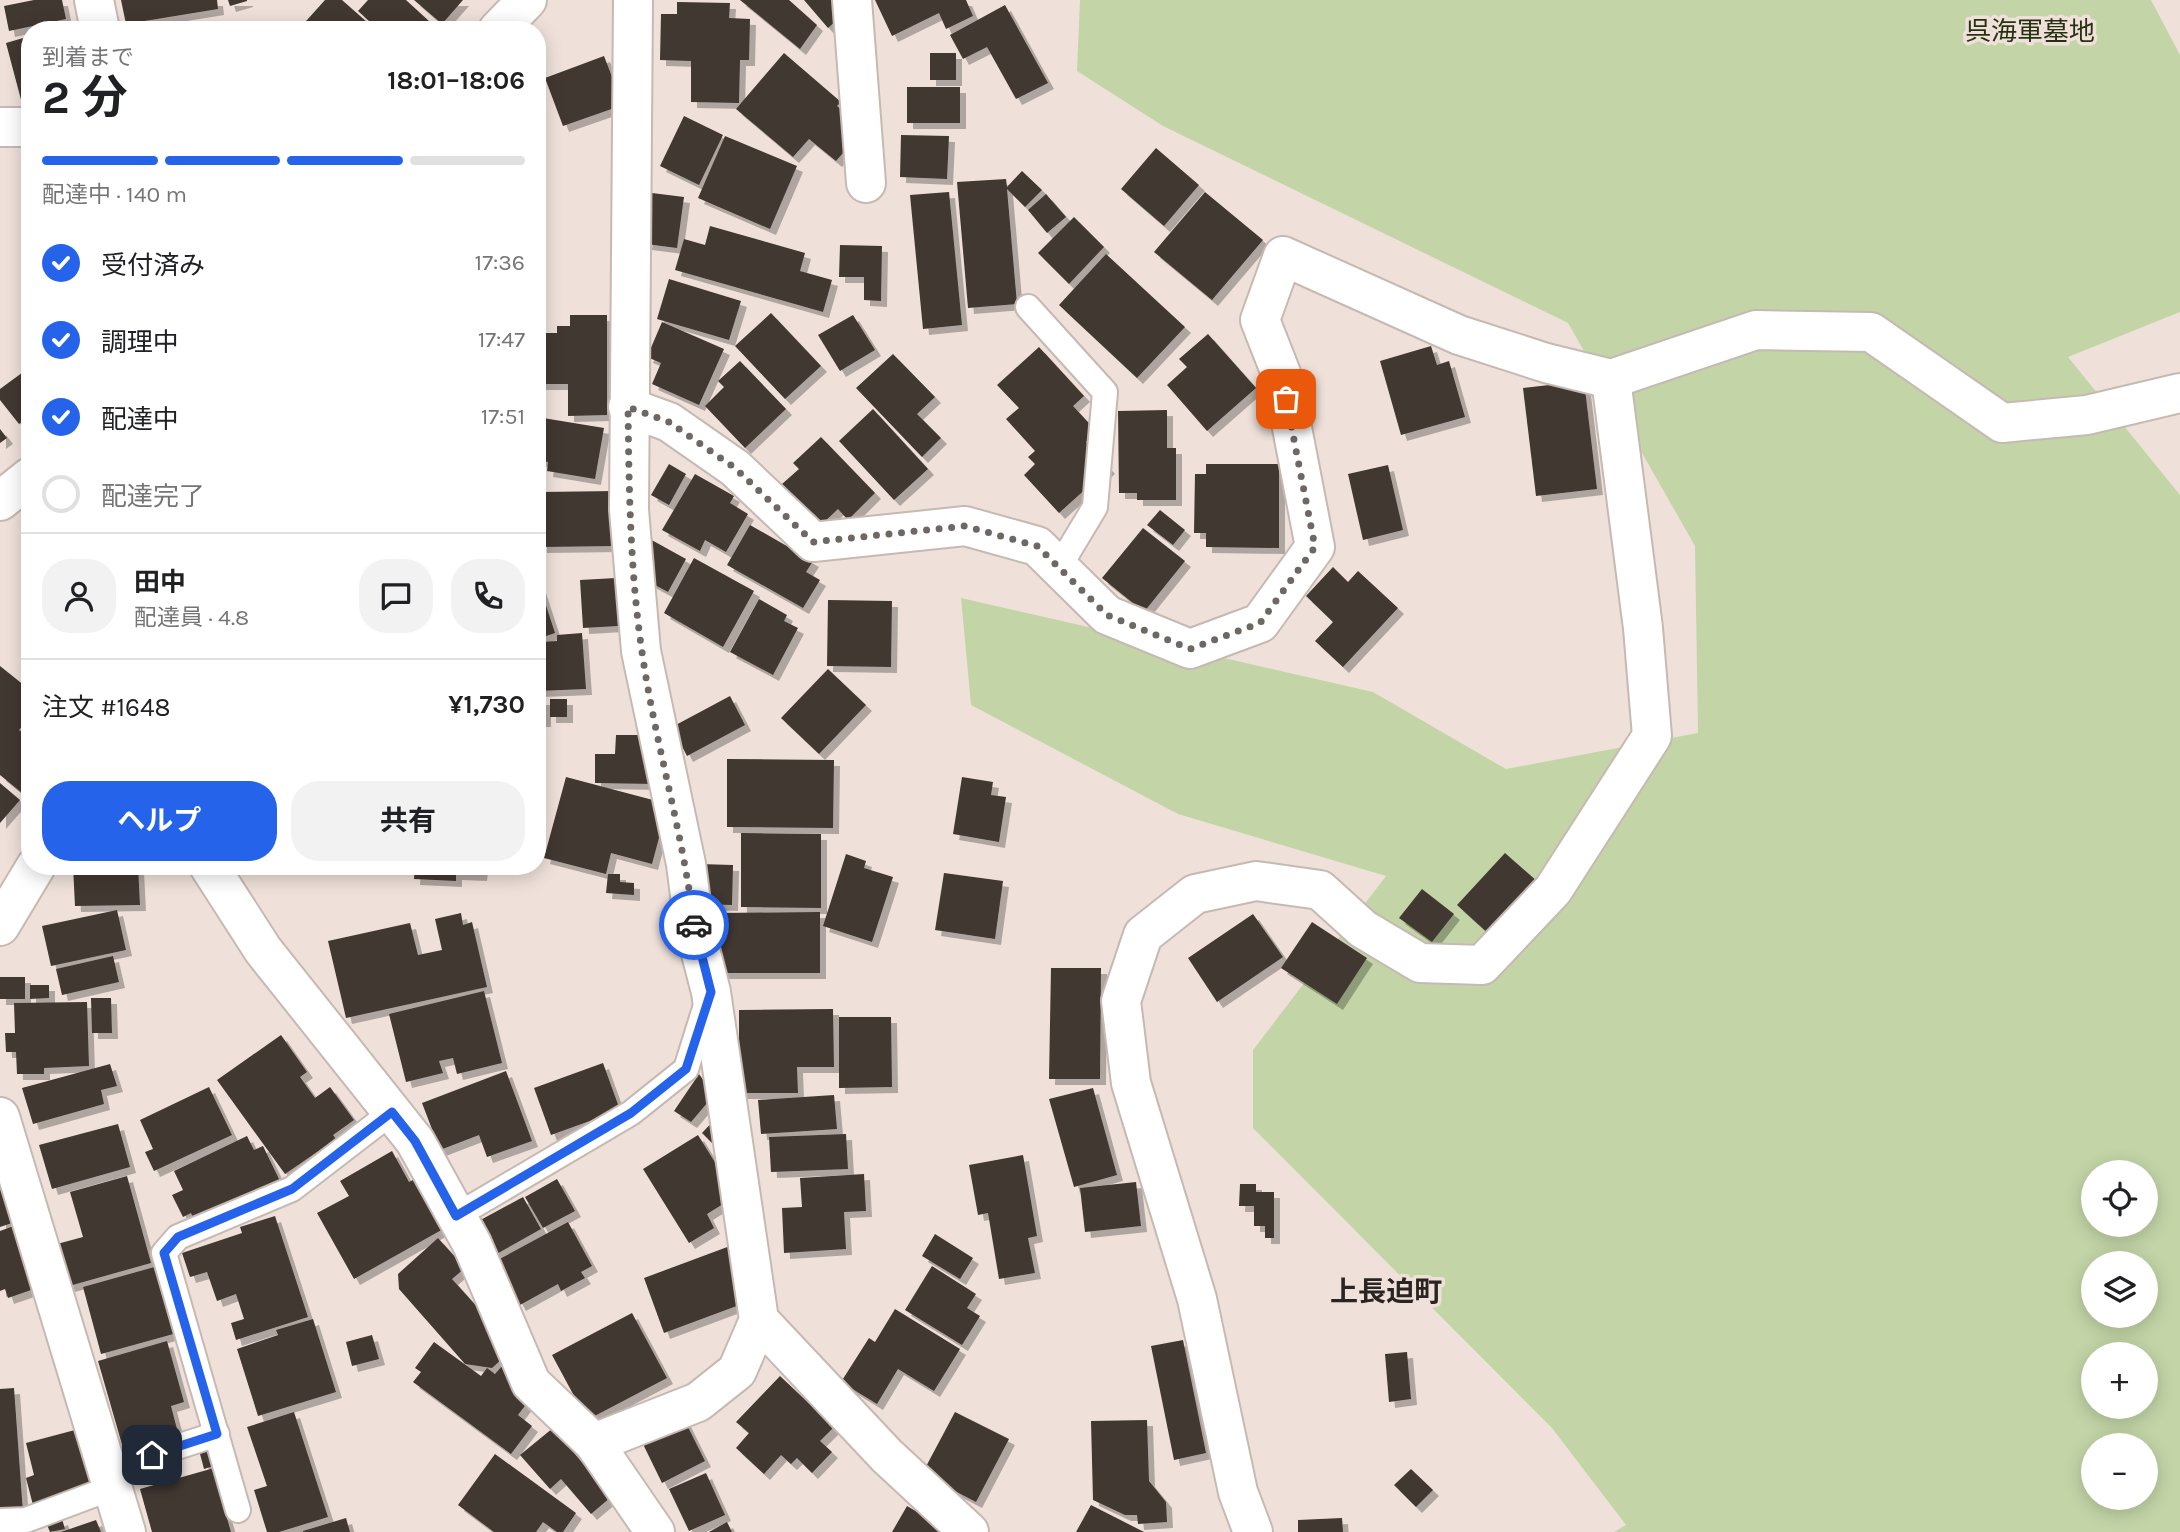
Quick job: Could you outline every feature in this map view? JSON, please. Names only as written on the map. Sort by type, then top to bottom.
[{"type":"street","points":[[94,0],[98,21]]},
{"type":"street","points":[[507,21],[527,0]]},
{"type":"street","points":[[594,1443],[698,1402],[737,1371],[759,1320],[711,992],[694,926],[686,863],[641,651],[629,510],[632,0]]},
{"type":"street","points":[[852,0],[866,183]]},
{"type":"street","points":[[628,407],[669,422],[735,468],[813,542],[965,526],[1037,546],[1107,615],[1190,649],[1260,623],[1315,547],[1282,376],[1260,320],[1283,256],[1458,335],[1546,363],[1611,379],[1756,330],[1871,332],[2002,422],[2087,415],[2180,393]]},
{"type":"street","points":[[1253,1532],[1238,1492],[1197,1299],[1130,1083],[1122,1001],[1143,935],[1195,894],[1256,881],[1320,890],[1363,929],[1420,963],[1482,965],[1553,890],[1652,736],[1643,628],[1611,379]]},
{"type":"street","points":[[0,501],[21,484]]},
{"type":"street","points":[[0,926],[31,875]]},
{"type":"street","points":[[215,875],[262,950],[415,1141],[472,1244],[531,1383],[594,1443],[656,1532]]},
{"type":"street","points":[[0,1117],[126,1532]]},
{"type":"street","points":[[759,1320],[887,1456],[969,1532]]},
{"type":"lane","points":[[1028,307],[1105,392],[1095,507],[1059,567]]},
{"type":"lane","points":[[456,1216],[631,1113],[686,1069],[711,992]]},
{"type":"lane","points":[[238,1510],[164,1253],[178,1237],[292,1189],[392,1112]]},
{"type":"lane","points":[[0,1521],[26,1520],[111,1478],[217,1434]]},
{"type":"green space","name":"呉海軍墓地","points":[[1080,0],[2151,0],[2180,55],[2180,312],[2068,357],[2180,495],[2180,1532],[1614,1532],[1626,1525],[1552,1428],[1253,1128],[1253,1050],[1386,876],[1178,814],[971,705],[961,598],[1373,692],[1506,769],[1698,733],[1695,546],[1568,323],[1163,126],[1077,71]]},
{"type":"building","points":[[34,0],[62,0],[66,19],[21,21],[21,28],[9,31],[4,6]]},
{"type":"building","points":[[121,0],[217,0],[218,9],[144,21],[125,21]]},
{"type":"building","points":[[228,0],[247,0],[247,1],[230,6]]},
{"type":"building","points":[[325,0],[342,0],[366,21],[306,21]]},
{"type":"building","points":[[368,0],[406,0],[429,21],[369,21],[358,11]]},
{"type":"building","points":[[414,0],[463,0],[445,21],[438,21]]},
{"type":"building","points":[[740,0],[789,0],[817,25],[800,49]]},
{"type":"building","points":[[804,0],[840,0],[848,10],[828,28]]},
{"type":"building","points":[[875,0],[966,0],[973,16],[946,29],[939,13],[892,36]]},
{"type":"building","points":[[677,2],[730,3],[729,18],[750,19],[749,60],[740,60],[739,103],[691,102],[691,61],[660,60],[661,14],[677,14]]},
{"type":"building","points":[[1005,5],[1048,83],[1016,99],[987,47],[963,59],[950,35]]},
{"type":"building","points":[[21,39],[21,100],[6,43]]},
{"type":"building","points":[[784,53],[841,102],[837,106],[864,129],[836,161],[809,139],[793,157],[736,109]]},
{"type":"building","points":[[930,53],[956,53],[956,80],[930,80]]},
{"type":"building","points":[[604,56],[623,105],[563,126],[546,78]]},
{"type":"building","points":[[907,87],[960,87],[960,123],[907,123]]},
{"type":"building","points":[[684,116],[723,135],[699,185],[660,166]]},
{"type":"building","points":[[901,135],[949,136],[947,179],[900,177]]},
{"type":"building","points":[[725,136],[797,166],[770,229],[698,198]]},
{"type":"building","points":[[1156,148],[1199,185],[1164,226],[1121,189]]},
{"type":"building","points":[[1022,171],[1042,190],[1025,207],[1007,189],[1017,304],[968,308],[957,182],[1006,179],[1007,187]]},
{"type":"building","points":[[949,192],[962,325],[923,329],[910,195]]},
{"type":"building","points":[[1205,192],[1263,240],[1212,300],[1154,252]]},
{"type":"building","points":[[652,193],[684,197],[677,248],[646,244]]},
{"type":"building","points":[[1046,194],[1066,217],[1047,233],[1028,210]]},
{"type":"building","points":[[1074,217],[1104,247],[1069,284],[1038,253]]},
{"type":"building","points":[[710,226],[805,253],[800,271],[832,280],[823,312],[675,270],[684,239],[705,245]]},
{"type":"building","points":[[840,245],[882,246],[881,301],[864,300],[864,277],[839,277]]},
{"type":"building","points":[[1106,254],[1185,327],[1137,378],[1059,305]]},
{"type":"building","points":[[669,279],[741,301],[729,340],[657,319]]},
{"type":"building","points":[[771,313],[821,366],[785,399],[735,346]]},
{"type":"building","points":[[570,315],[607,315],[607,415],[568,416],[568,384],[546,384],[546,333],[557,333],[557,326],[570,326]]},
{"type":"building","points":[[853,315],[875,350],[840,371],[818,335]]},
{"type":"building","points":[[662,322],[724,349],[699,405],[652,384],[661,363],[647,357]]},
{"type":"building","points":[[1208,334],[1256,388],[1207,431],[1167,385],[1187,367],[1179,359]]},
{"type":"building","points":[[1431,346],[1437,365],[1449,361],[1465,417],[1401,435],[1380,361]]},
{"type":"building","points":[[1039,347],[1084,396],[1073,406],[1097,432],[1086,442],[1109,468],[1059,513],[1024,475],[1035,464],[1028,457],[1035,451],[1006,419],[1019,408],[997,385]]},
{"type":"building","points":[[893,354],[935,397],[917,414],[941,438],[922,457],[856,388]]},
{"type":"building","points":[[740,361],[786,409],[745,448],[705,406],[724,387],[718,381]]},
{"type":"building","points":[[21,374],[19,424],[0,400],[0,389]]},
{"type":"building","points":[[1584,381],[1597,489],[1536,496],[1523,388]]},
{"type":"building","points":[[873,409],[928,469],[894,500],[839,441]]},
{"type":"building","points":[[1167,410],[1167,448],[1176,448],[1176,500],[1137,500],[1137,493],[1119,493],[1118,411]]},
{"type":"building","points":[[546,418],[604,428],[595,479],[547,471]]},
{"type":"building","points":[[0,429],[7,438],[0,443]]},
{"type":"building","points":[[821,437],[875,493],[848,520],[838,509],[821,525],[782,484],[799,469],[793,463]]},
{"type":"building","points":[[669,464],[686,474],[669,505],[651,495]]},
{"type":"building","points":[[1206,464],[1279,464],[1279,548],[1206,547],[1206,533],[1194,533],[1195,474],[1206,474]]},
{"type":"building","points":[[1388,465],[1403,530],[1363,540],[1348,474]]},
{"type":"building","points":[[695,474],[734,496],[730,503],[748,514],[726,552],[705,540],[700,551],[662,530]]},
{"type":"building","points":[[616,491],[617,546],[546,547],[546,492]]},
{"type":"building","points":[[1160,510],[1185,530],[1173,545],[1147,525]]},
{"type":"building","points":[[750,525],[813,561],[806,572],[820,580],[803,608],[727,565]]},
{"type":"building","points":[[1143,528],[1185,561],[1144,612],[1102,578]]},
{"type":"building","points":[[648,538],[686,559],[668,592],[629,571]]},
{"type":"building","points":[[694,558],[754,591],[723,647],[664,613]]},
{"type":"building","points":[[1333,567],[1348,582],[1358,571],[1398,608],[1343,667],[1315,641],[1333,622],[1306,596]]},
{"type":"building","points":[[616,578],[618,626],[583,628],[580,580]]},
{"type":"building","points":[[759,599],[787,615],[784,621],[798,628],[773,675],[730,652]]},
{"type":"building","points":[[828,600],[892,601],[891,667],[827,666]]},
{"type":"building","points":[[546,606],[555,633],[546,636]]},
{"type":"building","points":[[582,633],[586,689],[546,691],[546,642],[557,641],[557,635]]},
{"type":"building","points":[[0,666],[21,683],[21,792],[0,775]]},
{"type":"building","points":[[828,669],[866,705],[819,754],[781,718]]},
{"type":"building","points":[[730,696],[745,725],[687,756],[672,727]]},
{"type":"building","points":[[550,699],[567,699],[567,717],[550,717]]},
{"type":"building","points":[[616,735],[657,735],[656,784],[595,783],[595,754],[615,754]]},
{"type":"building","points":[[727,759],[834,760],[833,828],[727,827]]},
{"type":"building","points":[[566,777],[668,804],[652,864],[611,853],[606,874],[546,859]]},
{"type":"building","points":[[962,777],[993,782],[991,795],[1006,797],[999,842],[953,834]]},
{"type":"building","points":[[0,783],[20,800],[0,823]]},
{"type":"building","points":[[741,833],[821,834],[821,908],[741,907]]},
{"type":"building","points":[[1505,853],[1538,882],[1490,935],[1457,905]]},
{"type":"building","points":[[846,854],[866,861],[864,868],[893,877],[872,942],[823,926]]},
{"type":"building","points":[[699,864],[733,865],[732,905],[699,904]]},
{"type":"building","points":[[944,873],[1003,881],[995,939],[935,930]]},
{"type":"building","points":[[608,874],[620,874],[620,882],[634,883],[634,895],[606,893]]},
{"type":"building","points":[[73,875],[138,875],[140,905],[75,906]]},
{"type":"building","points":[[414,875],[456,875],[456,881],[414,879]]},
{"type":"building","points":[[1422,889],[1454,914],[1432,942],[1399,918]]},
{"type":"building","points":[[117,910],[126,950],[51,966],[42,926]]},
{"type":"building","points":[[820,912],[820,973],[718,973],[718,913]]},
{"type":"building","points":[[461,913],[463,925],[472,922],[487,987],[346,1018],[328,941],[410,923],[418,955],[442,950],[435,919]]},
{"type":"building","points":[[1253,914],[1283,957],[1217,1002],[1188,958]]},
{"type":"building","points":[[1312,922],[1367,958],[1337,1004],[1281,968]]},
{"type":"building","points":[[113,956],[119,982],[62,995],[56,969]]},
{"type":"building","points":[[1051,968],[1101,968],[1100,1079],[1049,1079]]},
{"type":"building","points":[[0,977],[25,977],[25,999],[0,999]]},
{"type":"building","points":[[30,985],[49,985],[49,998],[30,999]]},
{"type":"building","points":[[484,991],[502,1063],[457,1074],[453,1058],[439,1061],[443,1073],[406,1082],[389,1014]]},
{"type":"building","points":[[91,998],[111,998],[112,1033],[92,1033]]},
{"type":"building","points":[[87,1002],[89,1066],[44,1068],[44,1074],[17,1074],[16,1052],[6,1052],[5,1033],[15,1033],[14,1003]]},
{"type":"building","points":[[833,1009],[834,1067],[797,1067],[798,1093],[739,1093],[739,1010]]},
{"type":"building","points":[[839,1017],[891,1017],[892,1087],[839,1088]]},
{"type":"building","points":[[281,1035],[307,1072],[300,1077],[315,1098],[330,1087],[354,1120],[333,1135],[336,1139],[285,1174],[217,1080]]},
{"type":"building","points":[[603,1063],[620,1110],[551,1135],[534,1088]]},
{"type":"building","points":[[110,1064],[117,1086],[101,1090],[104,1104],[33,1124],[22,1088]]},
{"type":"building","points":[[506,1071],[532,1141],[487,1157],[479,1135],[440,1150],[422,1103]]},
{"type":"building","points":[[699,1074],[714,1095],[691,1122],[674,1111]]},
{"type":"building","points":[[209,1087],[232,1135],[154,1171],[145,1152],[153,1149],[140,1120]]},
{"type":"building","points":[[1093,1088],[1117,1175],[1074,1187],[1049,1099]]},
{"type":"building","points":[[834,1095],[837,1129],[761,1134],[758,1100]]},
{"type":"building","points":[[716,1118],[715,1146],[702,1133]]},
{"type":"building","points":[[118,1124],[130,1167],[52,1189],[39,1145]]},
{"type":"building","points":[[846,1134],[848,1169],[771,1172],[769,1137]]},
{"type":"building","points":[[698,1135],[736,1196],[707,1214],[714,1228],[689,1243],[643,1169]]},
{"type":"building","points":[[247,1136],[254,1150],[263,1146],[280,1181],[195,1222],[191,1213],[183,1217],[172,1195],[183,1190],[174,1171]]},
{"type":"building","points":[[392,1151],[409,1182],[417,1178],[445,1228],[354,1279],[317,1213],[349,1196],[340,1181]]},
{"type":"building","points":[[1023,1155],[1037,1236],[1028,1238],[1035,1273],[999,1279],[988,1213],[978,1215],[969,1165]]},
{"type":"building","points":[[864,1174],[866,1211],[844,1212],[846,1249],[784,1253],[782,1208],[802,1207],[800,1178]]},
{"type":"building","points":[[127,1176],[151,1263],[69,1286],[57,1244],[83,1237],[70,1192]]},
{"type":"building","points":[[557,1179],[575,1211],[543,1228],[525,1197]]},
{"type":"building","points":[[0,1180],[21,1220],[0,1227]]},
{"type":"building","points":[[1136,1182],[1141,1226],[1085,1232],[1080,1188]]},
{"type":"building","points":[[1240,1184],[1256,1184],[1256,1192],[1274,1192],[1274,1238],[1265,1238],[1265,1226],[1254,1226],[1254,1206],[1239,1206]]},
{"type":"building","points":[[523,1197],[541,1229],[493,1256],[475,1223]]},
{"type":"building","points":[[275,1216],[308,1317],[236,1340],[231,1323],[244,1319],[236,1294],[217,1301],[207,1272],[190,1277],[182,1253],[242,1233],[240,1227]]},
{"type":"building","points":[[568,1222],[592,1266],[581,1272],[585,1278],[561,1291],[558,1284],[520,1305],[496,1261]]},
{"type":"building","points":[[22,1223],[34,1289],[8,1298],[5,1289],[0,1291],[0,1231]]},
{"type":"building","points":[[935,1234],[973,1258],[960,1279],[922,1256]]},
{"type":"building","points":[[438,1238],[465,1268],[452,1279],[514,1348],[492,1368],[465,1364],[399,1289],[398,1274]]},
{"type":"building","points":[[730,1246],[750,1301],[664,1333],[644,1278]]},
{"type":"building","points":[[158,1266],[177,1333],[101,1354],[83,1287]]},
{"type":"building","points":[[932,1266],[976,1294],[967,1308],[980,1316],[962,1345],[905,1310]]},
{"type":"building","points":[[895,1309],[960,1349],[934,1391],[898,1369],[877,1404],[841,1382],[869,1338],[875,1342]]},
{"type":"building","points":[[632,1313],[667,1378],[587,1420],[552,1355]]},
{"type":"building","points":[[313,1319],[336,1392],[258,1416],[237,1349],[278,1335],[276,1330]]},
{"type":"building","points":[[372,1335],[379,1359],[352,1366],[346,1342]]},
{"type":"building","points":[[1183,1340],[1206,1453],[1174,1460],[1151,1346]]},
{"type":"building","points":[[167,1341],[184,1402],[171,1406],[178,1433],[123,1448],[98,1361]]},
{"type":"building","points":[[434,1342],[481,1376],[487,1368],[495,1374],[502,1366],[536,1391],[518,1415],[532,1426],[511,1454],[413,1382],[421,1372],[415,1368]]},
{"type":"building","points":[[1407,1352],[1411,1399],[1389,1402],[1385,1354]]},
{"type":"building","points":[[780,1376],[834,1427],[820,1441],[832,1452],[812,1473],[797,1458],[791,1464],[781,1455],[764,1474],[736,1448],[749,1433],[736,1422]]},
{"type":"building","points":[[14,1388],[23,1513],[0,1515],[0,1389]]},
{"type":"building","points":[[294,1412],[328,1517],[279,1532],[267,1532],[254,1490],[267,1486],[247,1427]]},
{"type":"building","points":[[955,1412],[1009,1439],[976,1502],[922,1474]]},
{"type":"building","points":[[684,1419],[705,1461],[662,1483],[641,1440]]},
{"type":"building","points":[[1147,1420],[1149,1481],[1166,1502],[1167,1522],[1138,1524],[1137,1515],[1125,1515],[1093,1500],[1091,1421]]},
{"type":"building","points":[[553,1428],[611,1497],[591,1514],[561,1479],[550,1489],[520,1455]]},
{"type":"building","points":[[75,1430],[82,1458],[91,1455],[99,1488],[33,1505],[26,1478],[34,1475],[26,1443]]},
{"type":"building","points":[[212,1447],[217,1465],[204,1469],[199,1450]]},
{"type":"building","points":[[495,1454],[576,1513],[563,1532],[557,1532],[543,1522],[536,1532],[494,1532],[458,1505]]},
{"type":"building","points":[[221,1466],[231,1499],[222,1501],[231,1532],[152,1532],[140,1489]]},
{"type":"building","points":[[1411,1469],[1433,1490],[1416,1507],[1394,1485]]},
{"type":"building","points":[[706,1473],[725,1515],[689,1531],[669,1489]]},
{"type":"building","points":[[1091,1505],[1144,1532],[1076,1532]]},
{"type":"building","points":[[907,1506],[952,1532],[892,1532]]},
{"type":"building","points":[[346,1518],[350,1532],[303,1532],[303,1531]]},
{"type":"building","points":[[1342,1518],[1343,1532],[1298,1532],[1298,1520]]},
{"type":"building","points":[[62,1519],[65,1529],[50,1532],[47,1525]]},
{"type":"building","points":[[96,1520],[101,1532],[61,1532]]},
{"type":"building","points":[[727,1522],[732,1532],[709,1532]]},
{"type":"way so far","points":[[694,925],[686,863],[641,651],[629,510],[628,407],[669,422],[735,468],[813,542],[965,526],[1037,546],[1107,615],[1190,649],[1260,623],[1315,547],[1286,399]]},
{"type":"district","name":"上長迫町","points":[[1386,1291]]},
{"type":"route","points":[[152,1455],[217,1434],[164,1253],[178,1237],[292,1189],[392,1112],[415,1141],[456,1216],[631,1113],[686,1069],[711,992],[694,925]]}]
